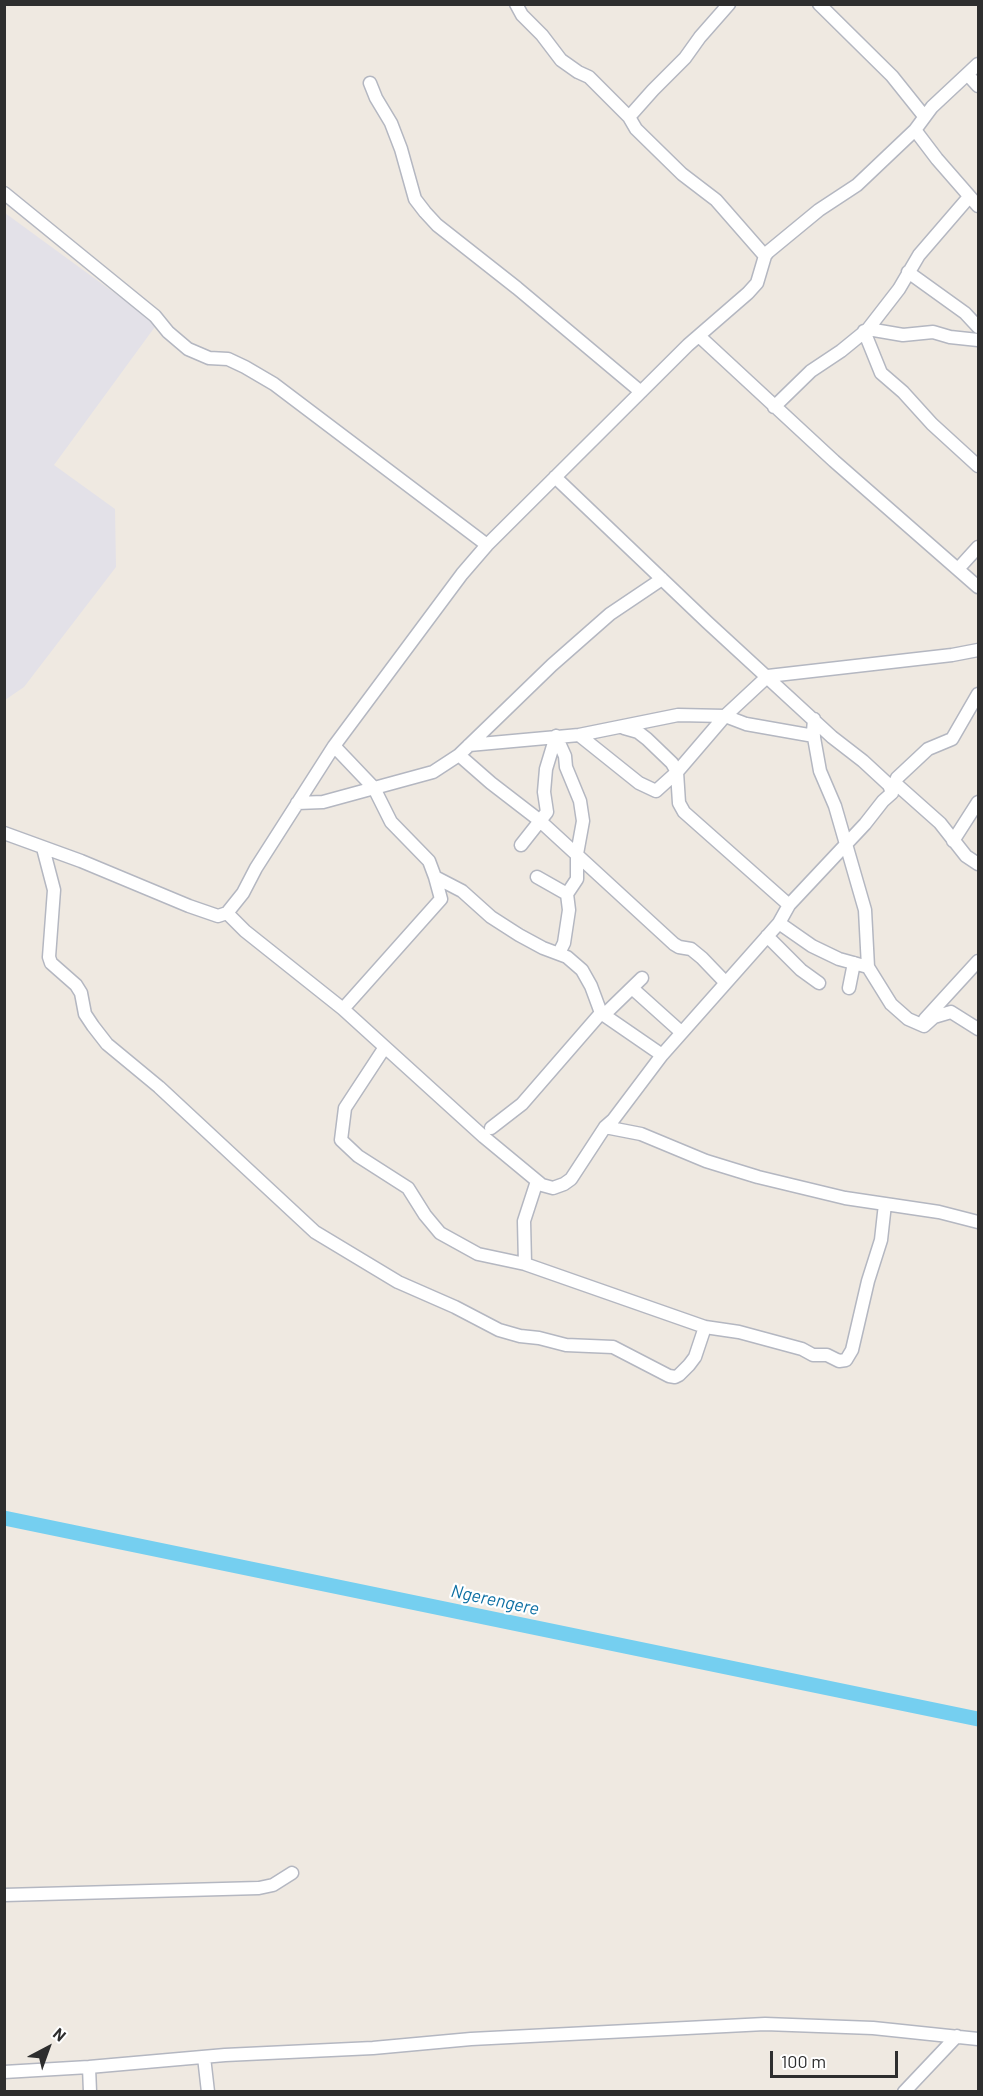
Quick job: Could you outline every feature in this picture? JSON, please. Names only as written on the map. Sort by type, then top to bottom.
[{"type":"street","points":[[516,4],[522,15],[561,60],[589,77],[629,117],[636,129],[682,174],[716,200],[765,256]]},
{"type":"street","points":[[629,117],[652,90],[686,58],[700,37],[729,4]]},
{"type":"street","points":[[819,4],[891,76],[924,116]]},
{"type":"street","points":[[4,833],[189,906],[218,916],[227,913],[243,893],[256,868],[334,746],[462,574],[487,545],[641,392],[754,287],[765,256],[819,210],[857,185],[915,130],[924,116],[978,64]]},
{"type":"street","points":[[968,75],[978,86]]},
{"type":"street","points":[[370,82],[376,98],[392,123],[415,199],[424,212],[641,392]]},
{"type":"street","points":[[915,130],[978,206]]},
{"type":"street","points":[[4,193],[155,316],[168,332],[188,349],[209,358],[228,359],[245,366],[274,384],[487,545]]},
{"type":"street","points":[[774,407],[811,371],[841,351],[866,330],[899,289],[919,255],[969,196]]},
{"type":"street","points":[[908,272],[965,314],[978,327]]},
{"type":"street","points":[[866,330],[903,335],[933,332],[950,337],[978,340]]},
{"type":"street","points":[[866,330],[881,373],[903,392],[927,419],[977,461]]},
{"type":"street","points":[[699,336],[774,407],[978,587]]},
{"type":"street","points":[[555,477],[814,719],[940,823],[966,856],[978,864]]},
{"type":"street","points":[[958,569],[978,547]]},
{"type":"street","points":[[297,803],[323,802],[434,772],[459,755],[552,664],[610,614],[662,579]]},
{"type":"street","points":[[579,735],[639,783],[656,791],[676,772],[725,716],[768,676],[978,650]]},
{"type":"street","points":[[227,913],[245,932],[343,1009],[484,1137],[542,1185],[553,1188],[571,1179],[605,1126],[613,1120],[662,1055],[779,922],[789,905],[882,801],[892,793],[892,784],[897,778],[928,749],[952,738],[978,694]]},
{"type":"street","points":[[469,745],[579,735],[678,715],[725,716],[753,726],[814,736]]},
{"type":"street","points":[[814,719],[814,736],[820,771],[835,806],[865,909],[868,967],[891,1004],[908,1019],[924,1026],[934,1017],[951,1012],[978,1029]]},
{"type":"street","points":[[623,727],[638,732],[664,754],[676,772],[679,803],[684,812],[789,905]]},
{"type":"street","points":[[520,845],[547,812],[544,792],[546,769],[556,736]]},
{"type":"street","points":[[556,736],[580,801],[583,821],[577,854],[577,879],[567,894],[569,910],[564,943],[560,953]]},
{"type":"street","points":[[334,746],[374,788],[391,822],[429,861],[441,898],[343,1009]]},
{"type":"street","points":[[459,755],[541,822],[674,944],[691,949],[725,982]]},
{"type":"street","points":[[953,841],[978,802]]},
{"type":"street","points":[[43,848],[54,890],[49,957],[51,963],[76,985],[81,993],[85,1014],[93,1026],[107,1044],[159,1087],[315,1233],[398,1282],[455,1307],[499,1330],[566,1345],[614,1347],[669,1376],[679,1375],[695,1357],[705,1327]]},
{"type":"street","points":[[435,877],[462,891],[491,917],[519,935],[543,948],[567,957],[582,970],[605,1012],[662,1055]]},
{"type":"street","points":[[537,878],[567,894]]},
{"type":"street","points":[[779,922],[812,946],[838,959],[868,967]]},
{"type":"street","points":[[766,936],[801,970],[819,983]]},
{"type":"street","points":[[920,1024],[978,961]]},
{"type":"street","points":[[849,988],[854,963]]},
{"type":"street","points":[[491,1128],[522,1104],[605,1012],[642,978]]},
{"type":"street","points":[[632,988],[681,1032]]},
{"type":"street","points":[[385,1047],[345,1108],[341,1140],[358,1156],[408,1188],[440,1233],[478,1254],[525,1264],[705,1327],[738,1332],[802,1349],[813,1355],[827,1355],[839,1361],[846,1360],[852,1350],[868,1281],[881,1240],[885,1204]]},
{"type":"street","points":[[605,1126],[641,1134],[706,1161],[758,1177],[845,1198],[939,1212],[978,1221]]},
{"type":"street","points":[[525,1264],[524,1221],[537,1181]]},
{"type":"street","points":[[4,1895],[259,1888],[273,1885],[292,1873]]},
{"type":"street","points":[[4,2072],[204,2057],[373,2048],[471,2039],[765,2024],[873,2028],[978,2039]]},
{"type":"street","points":[[904,2091],[957,2036]]},
{"type":"street","points":[[204,2057],[208,2091]]},
{"type":"street","points":[[89,2067],[90,2091]]},
{"type":"shaded area","points":[[5,213],[157,324],[54,465],[115,509],[116,567],[24,687],[5,700]]},
{"type":"waterway","name":"Ngerengere","points":[[4,1518],[978,1719]]}]
